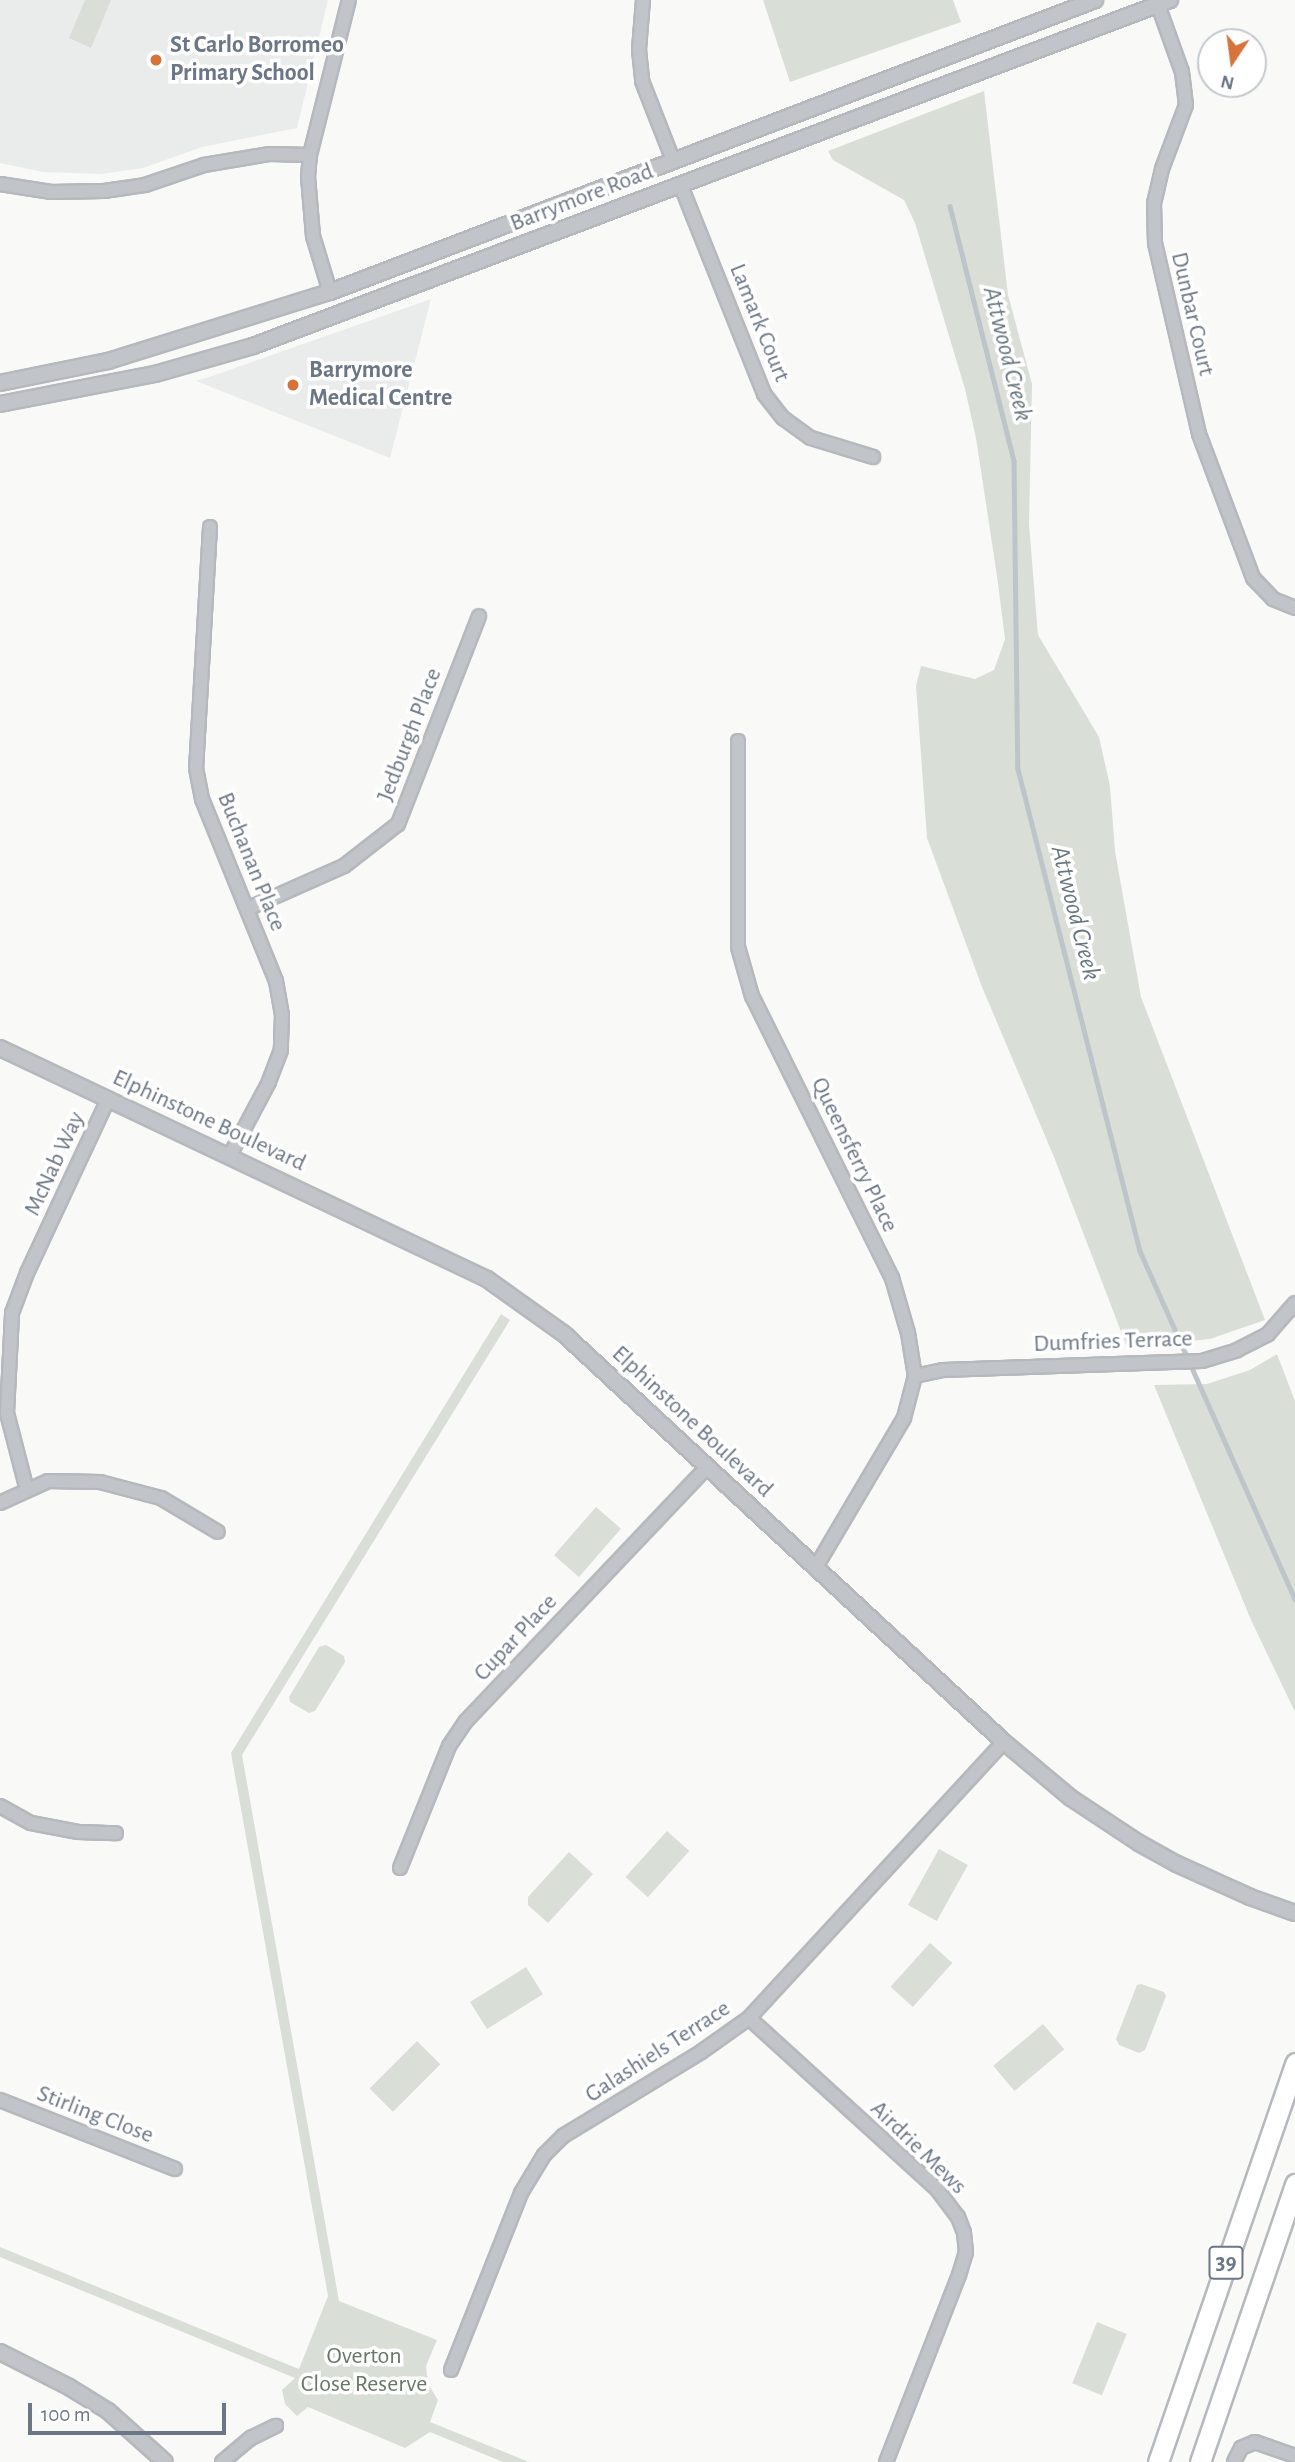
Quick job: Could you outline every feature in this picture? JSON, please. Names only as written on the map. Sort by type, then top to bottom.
[{"type":"main road","name":"39","points":[[1158,2462],[1293,2079]]},
{"type":"main road","name":"39","points":[[1200,2462],[1295,2184]]},
{"type":"street","points":[[337,315],[313,236],[308,201],[310,155],[349,0]]},
{"type":"street","points":[[643,0],[639,50],[642,82],[681,186]]},
{"type":"street","name":"Barrymore Road","points":[[0,383],[108,361],[330,292],[1095,0]]},
{"type":"street","name":"Barrymore Road","points":[[0,404],[155,373],[253,346],[1161,2]]},
{"type":"street","name":"Dunbar Court","points":[[1161,2],[1182,72],[1185,105],[1162,169],[1154,203],[1157,256],[1199,434],[1254,578],[1273,599],[1295,608]]},
{"type":"street","points":[[0,184],[51,192],[104,191],[145,185],[204,165],[270,154],[310,155]]},
{"type":"street","name":"Lamark Court","points":[[681,186],[764,394],[783,418],[811,438],[873,457]]},
{"type":"street","name":"Buchanan Place","points":[[210,527],[196,768],[202,799],[276,981],[282,1015],[281,1050],[269,1082],[230,1155]]},
{"type":"street","name":"Jedburgh Place","points":[[247,909],[344,866],[398,824],[478,616]]},
{"type":"street","name":"Queensferry Place","points":[[738,741],[738,947],[752,996],[892,1278],[908,1333],[915,1377],[904,1418],[816,1567]]},
{"type":"street","name":"Elphinstone Boulevard","points":[[0,1048],[487,1279],[564,1334],[1004,1742],[1071,1798],[1139,1843],[1216,1883],[1295,1913]]},
{"type":"street","name":"McNab Way","points":[[27,1490],[6,1413],[12,1313],[27,1273],[108,1099]]},
{"type":"street","name":"Dumfries Terrace","points":[[915,1377],[943,1370],[1202,1361],[1237,1350],[1268,1334],[1295,1303]]},
{"type":"street","name":"Cupar Place","points":[[400,1868],[449,1746],[466,1721],[707,1466]]},
{"type":"street","points":[[0,1503],[48,1481],[100,1482],[161,1498],[218,1532]]},
{"type":"street","name":"Galashiels Terrace","points":[[451,2370],[521,2193],[544,2155],[563,2136],[701,2052],[750,2018],[1004,1742]]},
{"type":"street","points":[[0,1806],[31,1823],[78,1832],[116,1833]]},
{"type":"street","name":"Airdrie Mews","points":[[750,2018],[936,2188],[958,2217],[964,2233],[966,2252],[959,2274],[886,2462]]},
{"type":"street","name":"Stirling Close","points":[[0,2100],[175,2169]]},
{"type":"street","points":[[0,2352],[69,2387],[108,2411],[165,2462]]},
{"type":"street","points":[[222,2462],[251,2438],[276,2426]]},
{"type":"street","points":[[1234,2462],[1241,2448],[1255,2442],[1295,2456]]},
{"type":"shaded area","name":"St Carlo Borromeo Primary School","points":[[0,0],[328,0],[297,128],[202,147],[143,168],[101,174],[43,172],[0,163]]},
{"type":"shaded area","points":[[431,299],[390,458],[196,381],[218,374]]},
{"type":"green space","points":[[85,0],[111,0],[91,48],[69,38]]},
{"type":"green space","points":[[763,0],[953,0],[961,22],[790,82]]},
{"type":"green space","points":[[984,91],[1008,295],[1032,384],[1029,524],[1038,635],[1099,737],[1110,786],[1115,851],[1141,997],[1265,1320],[1210,1339],[1127,1347],[1054,1157],[982,987],[927,838],[916,686],[921,666],[975,679],[994,670],[1005,639],[997,576],[976,438],[965,389],[915,223],[904,200],[833,160],[828,151]]},
{"type":"green space","name":"Overton Close Reserve","points":[[501,1314],[510,1320],[242,1755],[339,2301],[437,2340],[426,2366],[428,2384],[438,2400],[430,2422],[529,2462],[503,2462],[430,2432],[405,2448],[308,2407],[297,2416],[285,2404],[282,2390],[295,2378],[0,2257],[0,2247],[299,2369],[328,2296],[231,1753]]},
{"type":"green space","points":[[1277,1354],[1295,1401],[1295,1712],[1251,1620],[1154,1385],[1207,1384],[1250,1370]]},
{"type":"green space","points":[[596,1507],[621,1529],[579,1577],[554,1555]]},
{"type":"green space","points":[[326,1645],[344,1656],[345,1662],[315,1711],[309,1713],[290,1702],[289,1697],[319,1647]]},
{"type":"green space","points":[[667,1831],[689,1851],[648,1897],[626,1877]]},
{"type":"green space","points":[[939,1849],[968,1865],[937,1921],[908,1905]]},
{"type":"green space","points":[[569,1852],[593,1874],[548,1923],[528,1905],[528,1897]]},
{"type":"green space","points":[[930,1943],[952,1963],[913,2007],[891,1987]]},
{"type":"green space","points":[[526,1967],[543,1994],[487,2029],[470,2002]]},
{"type":"green space","points":[[1137,1985],[1164,1992],[1166,1996],[1145,2050],[1139,2053],[1119,2045],[1116,2039]]},
{"type":"green space","points":[[1043,2024],[1064,2049],[1014,2091],[993,2066]]},
{"type":"green space","points":[[417,2041],[440,2064],[393,2112],[370,2088]]},
{"type":"green space","points":[[1097,2322],[1127,2334],[1102,2395],[1072,2383]]},
{"type":"waterway","name":"Attwood Creek","points":[[950,206],[1014,461],[1018,769],[1140,1251],[1295,1599]]},
{"type":"place","name":"St Carlo Borromeo Primary School","points":[[156,60]]},
{"type":"place","name":"Barrymore Medical Centre","points":[[293,385]]}]
